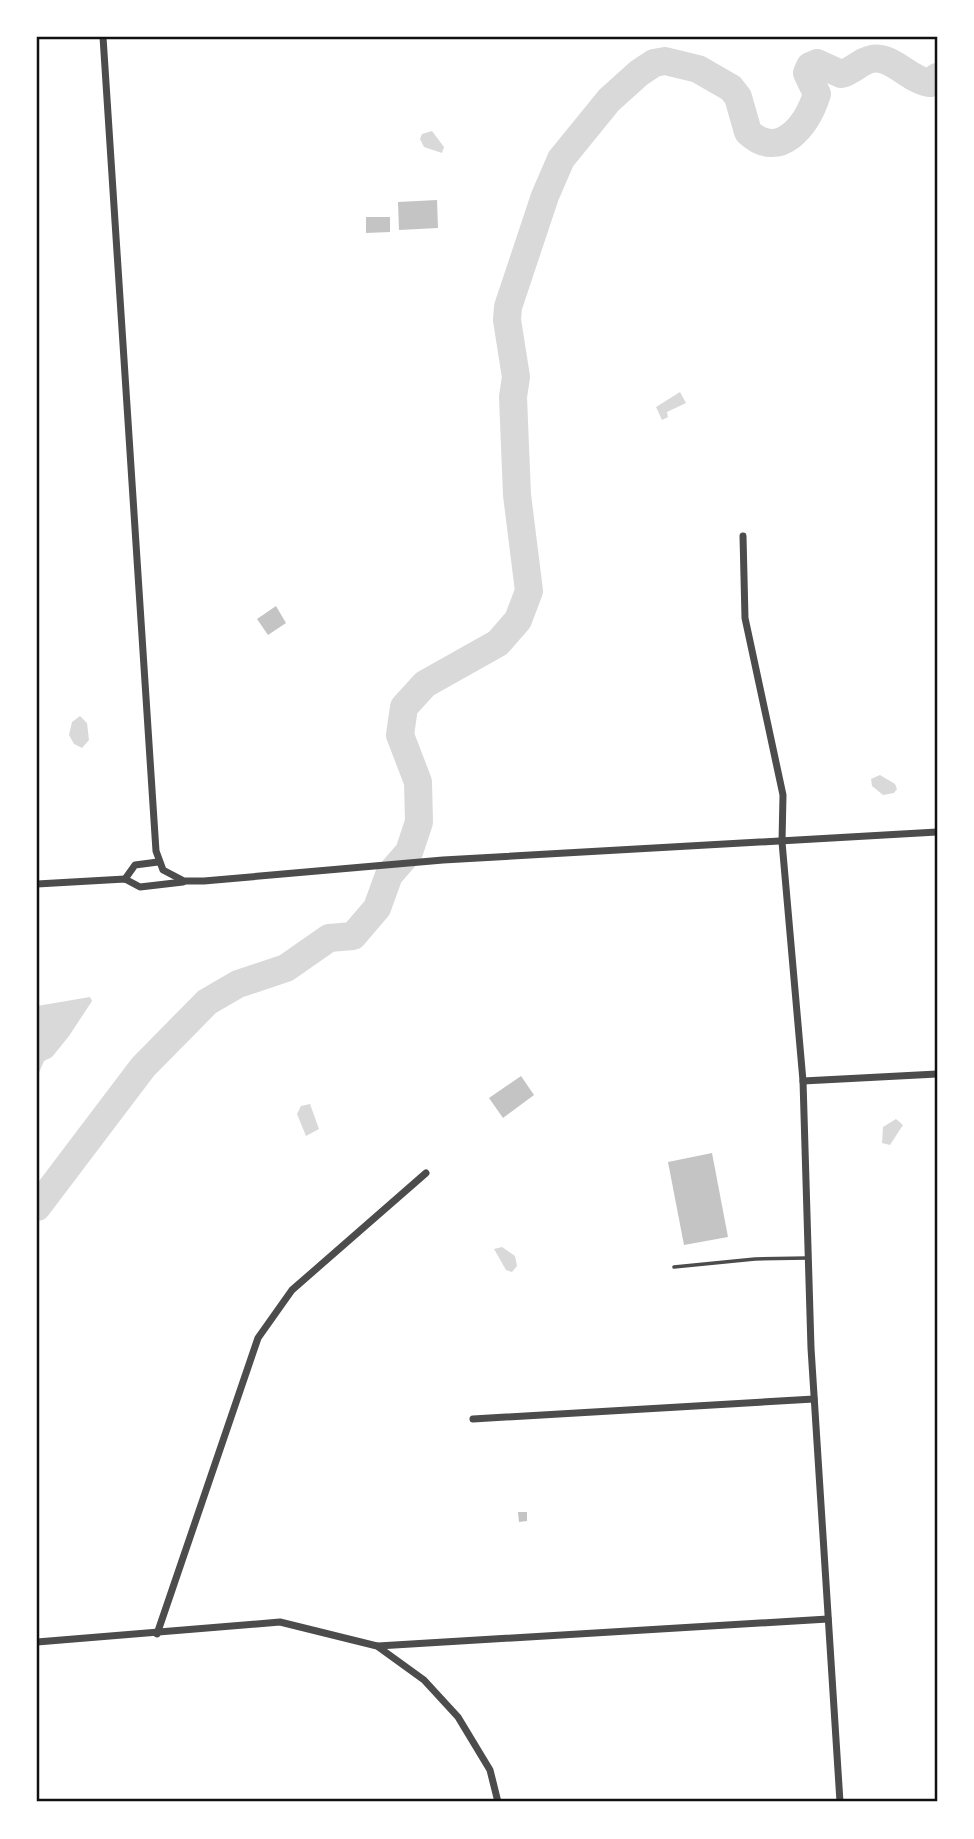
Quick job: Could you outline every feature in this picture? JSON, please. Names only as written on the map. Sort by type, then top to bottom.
[{"type":"street","points":[[103,37],[116,267],[158,862],[163,870],[177,878],[192,881]]},
{"type":"street","points":[[743,536],[745,618],[783,795],[782,842],[803,1082],[814,1399],[840,1802]]},
{"type":"street","points":[[37,884],[125,879],[138,887],[443,860],[937,832]]},
{"type":"street","points":[[125,879],[135,865],[158,862]]},
{"type":"street","points":[[803,1082],[937,1074]]},
{"type":"street","points":[[157,1634],[258,1338],[292,1290],[426,1173]]},
{"type":"street","points":[[473,1419],[814,1399]]},
{"type":"street","points":[[37,1642],[280,1622],[377,1646],[828,1619]]},
{"type":"street","points":[[377,1646],[424,1680],[458,1717],[491,1770],[498,1802]]},
{"type":"lane","points":[[674,1267],[755,1259],[809,1258]]},
{"type":"shaded area","points":[[432,131],[444,147],[442,153],[424,147],[420,139],[422,134]]},
{"type":"shaded area","points":[[680,392],[686,403],[667,412],[668,417],[662,420],[656,407]]},
{"type":"shaded area","points":[[80,716],[87,723],[89,740],[82,748],[74,744],[69,735],[72,722]]},
{"type":"shaded area","points":[[880,775],[895,784],[897,789],[894,793],[883,795],[872,786],[871,779]]},
{"type":"shaded area","points":[[90,997],[92,1001],[69,1036],[52,1057],[44,1061],[37,1077],[37,1006]]},
{"type":"shaded area","points":[[310,1104],[319,1129],[306,1136],[297,1114],[301,1106]]},
{"type":"shaded area","points":[[896,1119],[903,1125],[890,1145],[882,1143],[883,1127]]},
{"type":"shaded area","points":[[502,1247],[515,1256],[517,1266],[512,1272],[506,1270],[494,1249]]},
{"type":"building","points":[[437,200],[438,228],[399,230],[398,202]]},
{"type":"building","points":[[366,217],[390,217],[390,232],[366,233]]},
{"type":"building","points":[[276,606],[286,623],[268,635],[257,619]]},
{"type":"building","points":[[521,1076],[534,1095],[503,1118],[489,1098]]},
{"type":"building","points":[[712,1153],[728,1237],[684,1245],[668,1162]]},
{"type":"building","points":[[518,1512],[527,1512],[527,1521],[519,1522]]},
{"type":"waterway","points":[[37,1207],[143,1067],[207,1002],[238,984],[286,968],[329,938],[353,936],[377,908],[389,875],[409,852],[419,822],[418,782],[400,735],[404,707],[425,684],[498,643],[518,620],[529,591],[517,495],[513,397],[516,377],[507,320],[508,307],[545,196],[561,159],[609,100],[654,63],[665,61],[698,69],[731,88],[738,97],[748,132],[771,143],[791,136],[806,117],[817,94],[807,73],[810,66],[817,63],[841,74],[868,60],[879,59],[894,64],[923,81],[930,83],[937,77]]}]
